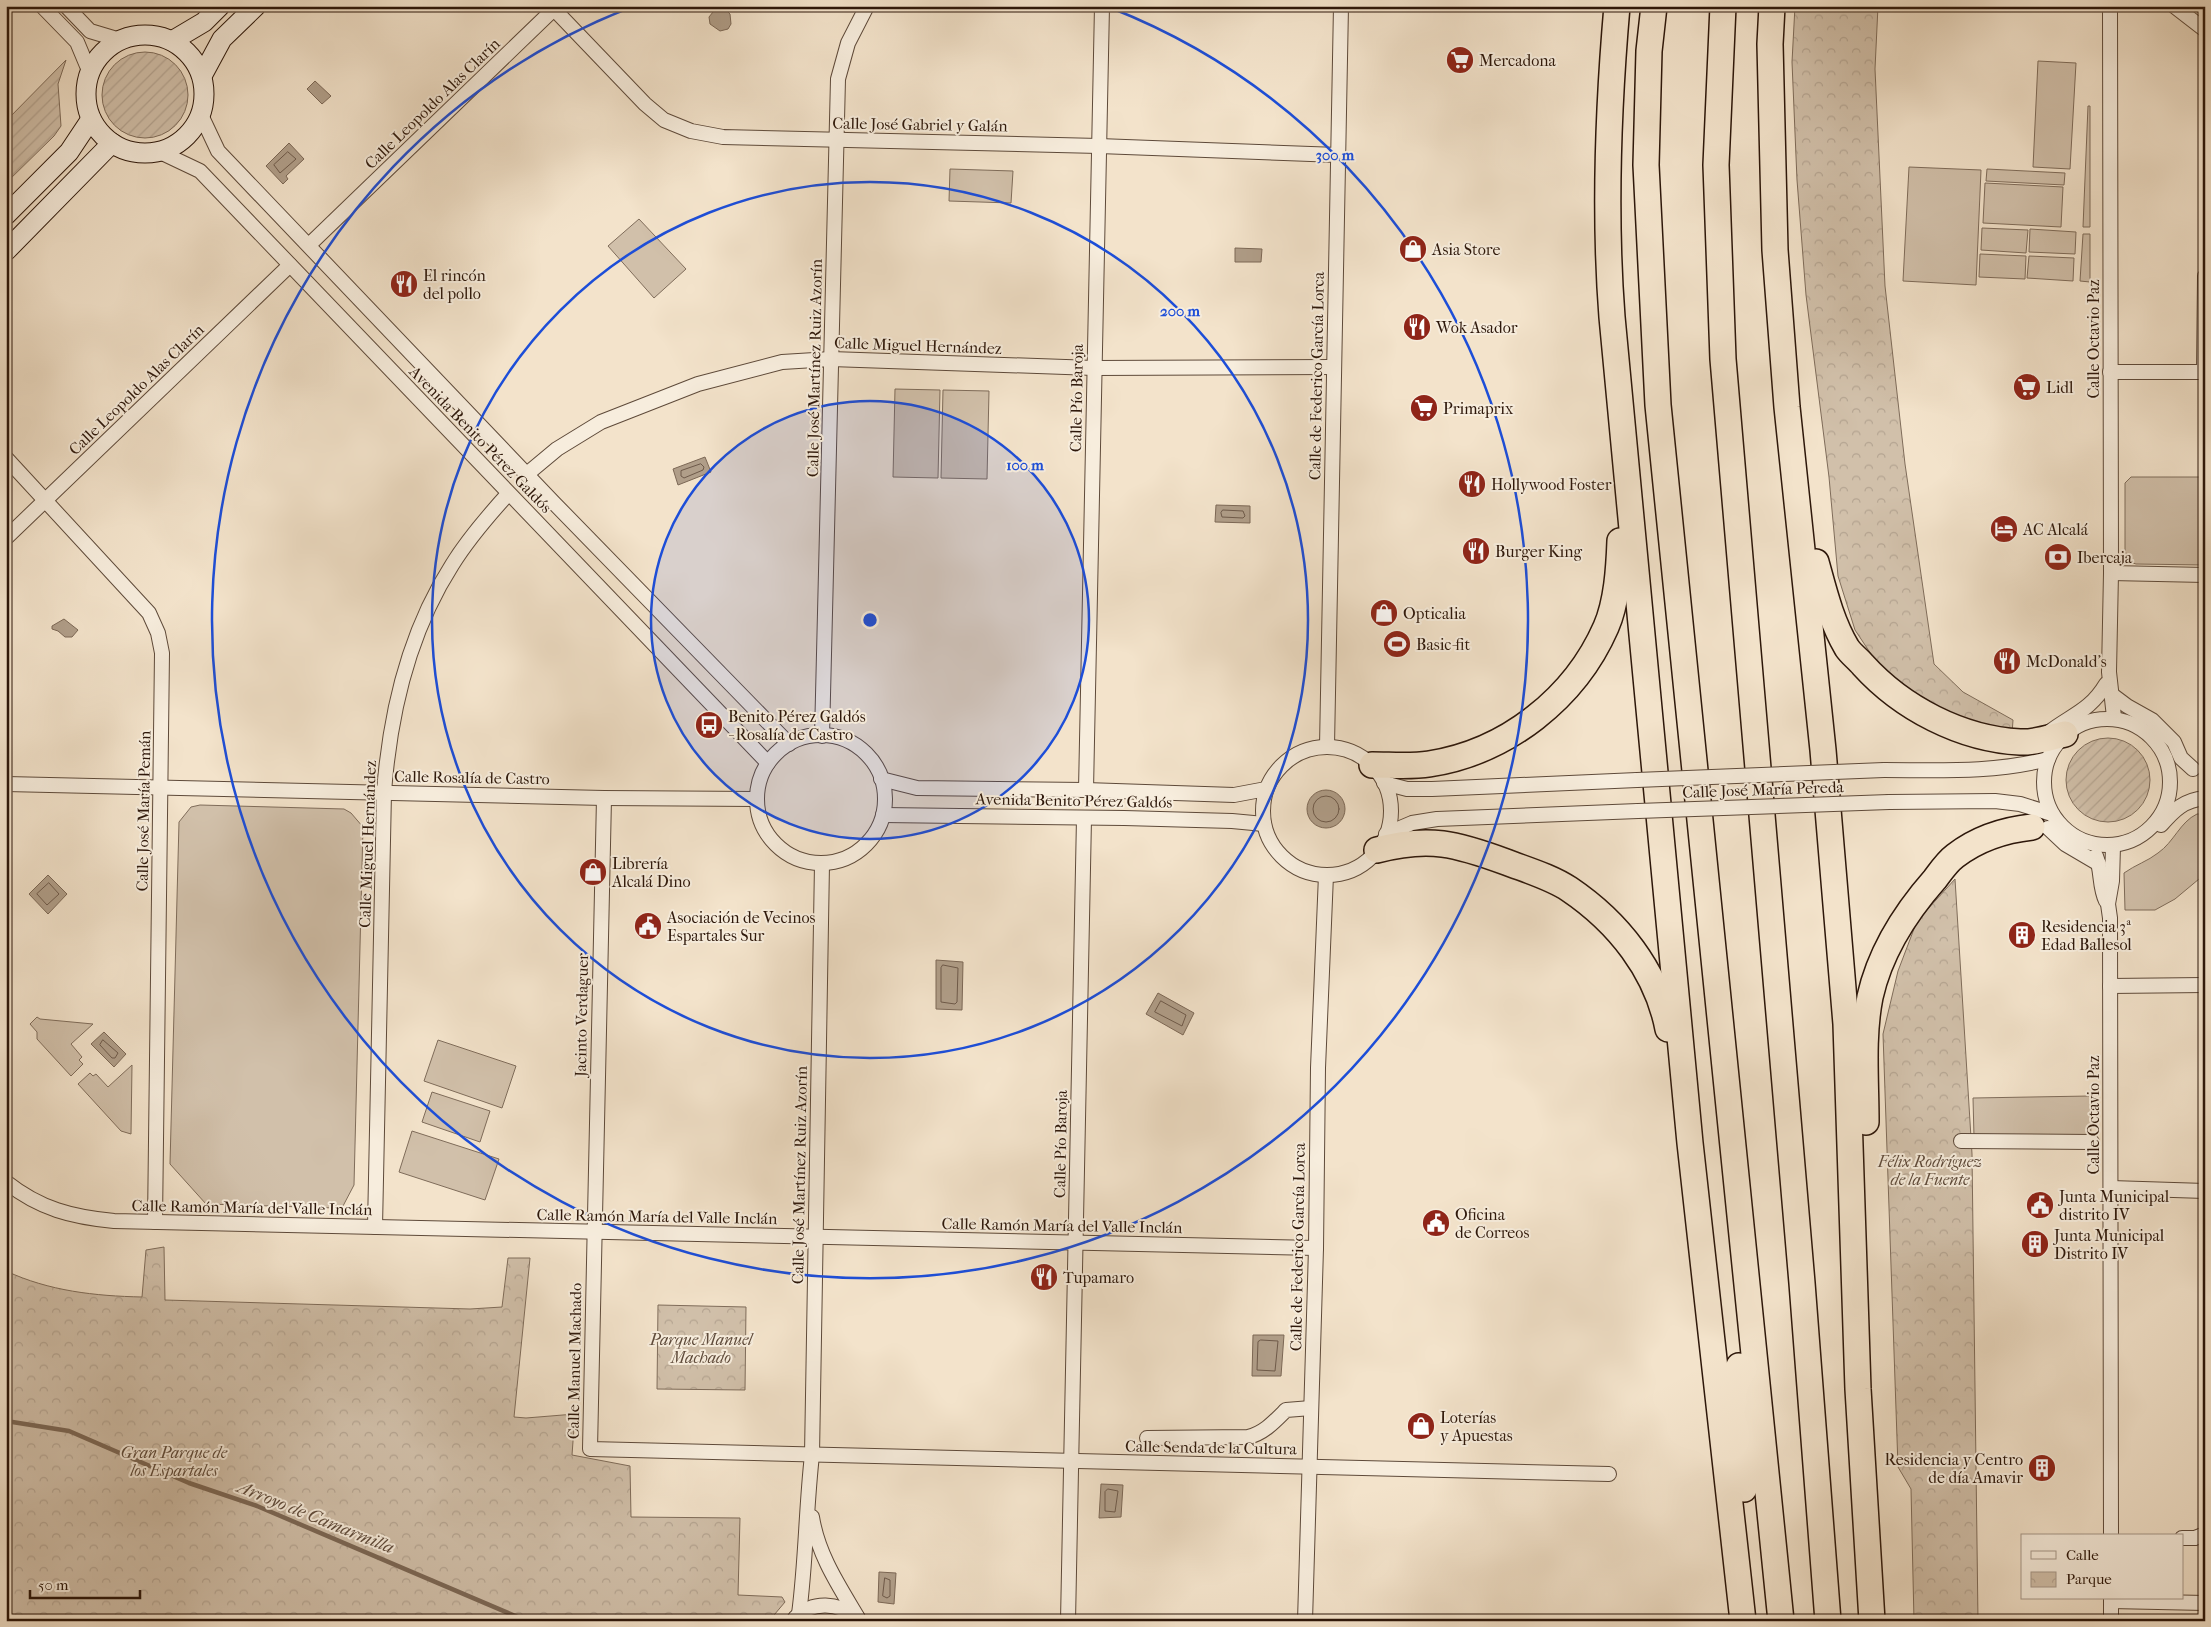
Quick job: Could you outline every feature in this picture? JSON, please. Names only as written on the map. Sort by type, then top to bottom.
[{"type":"highway","points":[[1618,6],[1613,60],[1608,206],[1612,317],[1690,1143],[1743,1621]]},
{"type":"highway","points":[[1654,6],[1649,51],[1646,165],[1658,405],[1781,1621]]},
{"type":"highway","points":[[1723,6],[1716,166],[1723,359],[1802,1283],[1828,1621]]},
{"type":"highway","points":[[1772,6],[1770,44],[1775,250],[1787,407],[1823,750],[1846,1024],[1858,1389],[1872,1621]]},
{"type":"highway","points":[[1378,774],[1467,754],[1506,738],[1558,698],[1582,671],[1607,626],[1619,575],[1621,529],[1606,354],[1612,317]]},
{"type":"highway","points":[[1787,407],[1812,544],[1826,604],[1848,649],[1876,680],[1904,702],[1942,722],[1978,735],[2022,742],[2044,749],[2066,734]]},
{"type":"highway","points":[[1858,1389],[1865,1270],[1866,1034],[1870,998],[1879,966],[1900,924],[1954,856],[1989,836],[2011,829],[2044,823]]},
{"type":"highway","points":[[1382,842],[1426,842],[1466,848],[1532,871],[1568,888],[1598,911],[1624,938],[1650,974],[1664,1010],[1690,1143]]},
{"type":"highway","points":[[1727,1102],[1750,1621]]},
{"type":"highway","points":[[1802,1283],[1821,1362],[1845,1621]]},
{"type":"street","points":[[42,6],[77,42],[90,73]]},
{"type":"street","points":[[66,6],[90,31],[120,40]]},
{"type":"street","points":[[172,41],[204,22],[220,6]]},
{"type":"street","points":[[202,76],[222,39],[256,6]]},
{"type":"street","name":"Calle José Martínez Ruiz Azorín","points":[[822,736],[838,79],[848,43],[867,6]]},
{"type":"street","name":"Calle Pío Baroja","points":[[1086,790],[1102,6]]},
{"type":"street","name":"Calle de Federico García Lorca","points":[[1327,746],[1341,6]]},
{"type":"street","name":"Calle Octavio Paz","points":[[2110,6],[2112,574],[2109,683],[2114,717]]},
{"type":"street","points":[[2174,6],[2204,28]]},
{"type":"street","name":"Calle José Gabriel y Galán","points":[[554,7],[645,104],[664,120],[691,132],[723,137],[1099,146],[1338,155]]},
{"type":"street","name":"Calle Leopoldo Alas Clarín","points":[[309,245],[554,7]]},
{"type":"street","points":[[135,35],[150,35],[172,41],[185,49],[195,62],[202,76],[205,96],[200,115],[191,132],[176,145],[160,152],[144,154],[125,150],[112,144],[98,131],[91,118],[87,105],[86,88],[90,73],[98,58],[120,40],[135,35]]},
{"type":"street","name":"Avenida Benito Pérez Galdós","points":[[200,115],[218,151],[789,744]]},
{"type":"street","points":[[6,215],[69,152],[91,118]]},
{"type":"street","points":[[6,250],[112,144]]},
{"type":"street","name":"Avenida Benito Pérez Galdós","points":[[160,152],[200,170],[508,494],[768,763]]},
{"type":"street","name":"Calle Leopoldo Alas Clarín","points":[[6,538],[290,266]]},
{"type":"street","points":[[2110,372],[2204,372],[2205,276]]},
{"type":"street","name":"Calle Miguel Hernández","points":[[527,474],[557,449],[600,422],[698,384],[782,362],[831,359],[1094,368],[1334,367]]},
{"type":"street","name":"Calle José María Pemán","points":[[6,458],[149,613],[158,633],[162,653],[155,1222]]},
{"type":"street","name":"Calle Miguel Hernández","points":[[375,1227],[384,792],[387,755],[401,687],[421,624],[452,565],[485,520],[508,494]]},
{"type":"street","points":[[2112,574],[2205,575]]},
{"type":"street","points":[[1378,774],[1390,803],[1390,818],[1382,842],[1362,864],[1350,870],[1326,875],[1304,871],[1286,860],[1272,844],[1264,824],[1263,806],[1266,789],[1276,772],[1290,758],[1307,749],[1327,746],[1353,752],[1378,774],[1406,789],[1884,770],[1992,769],[2019,766],[2044,749],[2063,722],[2087,709],[2109,683],[2127,706],[2152,720],[2174,742],[2181,758],[2199,770]]},
{"type":"street","name":"Calle Octavio Paz","points":[[2096,719],[2109,683]]},
{"type":"street","points":[[2044,823],[2064,829],[2077,839],[2092,844],[2113,846],[2139,837],[2152,827],[2162,814],[2168,799],[2170,782],[2168,764],[2159,746],[2146,732],[2114,717],[2086,722],[2066,734]]},
{"type":"street","points":[[822,736],[832,736],[848,741],[862,750],[874,764],[881,779],[885,797],[882,816],[876,832],[867,843],[850,856],[836,862],[822,864],[799,860],[783,851],[768,836],[759,818],[756,799],[760,778],[768,763],[789,744],[800,739],[822,736]]},
{"type":"street","points":[[2044,749],[2044,823],[2065,844],[2106,866],[2149,838],[2172,812],[2185,801],[2205,798]]},
{"type":"street","points":[[2168,764],[2199,770]]},
{"type":"street","name":"Avenida Benito Pérez Galdós","points":[[881,779],[917,788],[1086,790],[1221,795],[1234,795],[1266,789]]},
{"type":"street","name":"Calle Rosalía de Castro","points":[[6,784],[604,798],[756,799]]},
{"type":"street","points":[[2168,799],[2205,791]]},
{"type":"street","name":"Jacinto Verdaguer","points":[[594,1232],[604,798]]},
{"type":"street","name":"Calle José María Pereda","points":[[1382,842],[1412,823],[1438,818],[1889,802],[1995,801],[2020,804],[2044,823]]},
{"type":"street","name":"Avenida Benito Pérez Galdós","points":[[882,816],[1232,821],[1264,824]]},
{"type":"street","name":"Calle Pío Baroja","points":[[1068,1621],[1073,1461],[1084,818]]},
{"type":"street","name":"Calle Octavio Paz","points":[[2092,844],[2106,866]]},
{"type":"street","name":"Calle Octavio Paz","points":[[2111,1534],[2110,986],[2106,866],[2113,846]]},
{"type":"street","name":"Calle José Martínez Ruiz Azorín","points":[[796,1617],[804,1579],[808,1487],[812,1454],[822,864]]},
{"type":"street","name":"Calle de Federico García Lorca","points":[[1305,1621],[1316,1248],[1318,1068],[1326,875]]},
{"type":"street","points":[[2110,986],[2205,985]]},
{"type":"street","points":[[1961,1141],[2092,1142]]},
{"type":"street","name":"Calle Ramón María del Valle Inclán","points":[[6,1182],[38,1204],[80,1218],[155,1222],[1316,1248]]},
{"type":"street","points":[[2111,1188],[2205,1190]]},
{"type":"street","name":"Calle Manuel Machado","points":[[594,1232],[590,1450],[812,1454]]},
{"type":"street","points":[[1146,1438],[1248,1437],[1256,1435],[1270,1426],[1286,1410],[1311,1408]]},
{"type":"street","name":"Calle Senda de la Cultura","points":[[812,1454],[1609,1474]]},
{"type":"street","name":"Calle José Martínez Ruiz Azorín","points":[[808,1487],[815,1536],[830,1571],[859,1619]]},
{"type":"street","points":[[2184,1538],[2195,1538],[2205,1534]]},
{"type":"street","points":[[2111,1621],[2111,1600],[2205,1603]]},
{"type":"street","points":[[796,1617],[811,1608],[823,1605],[836,1606],[848,1610],[859,1619]]},
{"type":"green space","points":[[1795,6],[1878,6],[1875,69],[1885,286],[1905,464],[1934,664],[1963,692],[2013,720],[2012,734],[1941,713],[1885,675],[1855,630],[1838,576],[1829,477],[1806,295],[1797,180],[1792,62]]},
{"type":"green space","points":[[145,52],[161,56],[175,65],[184,79],[188,95],[184,111],[175,125],[161,134],[145,138],[129,134],[115,125],[106,111],[102,95],[106,79],[115,65],[129,56]]},
{"type":"green space","points":[[66,60],[58,84],[61,126],[54,136],[6,183],[6,121]]},
{"type":"green space","points":[[2038,61],[2076,63],[2070,169],[2033,167]]},
{"type":"green space","points":[[2088,106],[2090,106],[2090,227],[2083,227]]},
{"type":"green space","points":[[1909,167],[1981,170],[1976,285],[1903,281]]},
{"type":"green space","points":[[950,169],[1013,171],[1011,203],[949,201]]},
{"type":"green space","points":[[1987,169],[2065,173],[2064,185],[1986,181]]},
{"type":"green space","points":[[1985,183],[2063,187],[2061,227],[1983,223]]},
{"type":"green space","points":[[639,219],[686,269],[654,298],[608,246]]},
{"type":"green space","points":[[1982,228],[2028,230],[2026,253],[1981,250]]},
{"type":"green space","points":[[2030,229],[2076,232],[2075,254],[2029,252]]},
{"type":"green space","points":[[2083,234],[2090,234],[2090,282],[2080,281]]},
{"type":"green space","points":[[1980,254],[2026,256],[2025,279],[1979,277]]},
{"type":"green space","points":[[2029,256],[2074,258],[2073,281],[2027,278]]},
{"type":"green space","points":[[895,389],[940,390],[938,478],[893,477]]},
{"type":"green space","points":[[943,390],[989,391],[987,479],[941,478]]},
{"type":"green space","points":[[2131,477],[2205,477],[2205,565],[2136,564],[2130,562],[2125,551],[2125,483]]},
{"type":"green space","points":[[2100,738],[2116,738],[2132,745],[2143,756],[2150,772],[2147,796],[2138,810],[2132,815],[2116,822],[2100,822],[2084,815],[2073,804],[2066,788],[2066,772],[2073,756],[2084,745]]},
{"type":"green space","points":[[200,805],[344,809],[351,813],[363,827],[354,1185],[343,1206],[336,1208],[206,1204],[170,1164],[179,822],[191,807]]},
{"type":"green space","points":[[2197,814],[2205,814],[2205,874],[2175,899],[2155,910],[2125,910],[2124,873],[2158,853],[2186,822]]},
{"type":"green space","name":"Félix Rodríguez de la Fuente","points":[[1955,879],[1972,1154],[1978,1621],[1914,1621],[1911,1489],[1898,1467],[1883,1034],[1898,971],[1917,921]]},
{"type":"green space","points":[[37,1017],[40,1019],[93,1024],[71,1044],[82,1057],[79,1060],[83,1064],[71,1076],[37,1039],[37,1032],[30,1024]]},
{"type":"green space","points":[[438,1040],[516,1066],[502,1108],[424,1081]]},
{"type":"green space","points":[[132,1065],[131,1134],[121,1131],[78,1084],[90,1073],[93,1076],[96,1074],[108,1087]]},
{"type":"green space","points":[[432,1092],[490,1111],[480,1142],[422,1122]]},
{"type":"green space","points":[[2090,1096],[2091,1138],[1974,1137],[1973,1098]]},
{"type":"green space","points":[[412,1131],[499,1159],[485,1200],[399,1172]]},
{"type":"green space","name":"Gran Parque de los Espartales","points":[[164,1247],[165,1300],[470,1309],[502,1307],[508,1258],[530,1258],[514,1417],[526,1418],[575,1414],[572,1455],[630,1466],[631,1517],[740,1518],[738,1595],[782,1597],[785,1602],[769,1621],[6,1621],[6,1271],[56,1288],[90,1294],[142,1297],[146,1250]]},
{"type":"green space","name":"Parque Manuel Machado","points":[[658,1305],[746,1307],[745,1390],[657,1389]]},
{"type":"water","points":[[713,6],[722,6],[730,14],[731,24],[728,29],[720,31],[710,24],[709,17],[713,12]]},
{"type":"water","points":[[315,81],[331,96],[322,104],[307,89]]},
{"type":"water","points":[[289,143],[304,159],[286,176],[288,179],[283,184],[266,166]]},
{"type":"water","points":[[1235,248],[1262,249],[1261,262],[1235,262]]},
{"type":"water","points":[[705,457],[711,472],[678,485],[673,469]]},
{"type":"water","points":[[1216,505],[1250,506],[1250,523],[1215,522]]},
{"type":"water","points":[[64,619],[78,630],[72,637],[65,637],[52,629],[52,626]]},
{"type":"water","points":[[1326,790],[1339,796],[1345,809],[1339,822],[1326,828],[1313,822],[1307,809],[1313,796]]},
{"type":"water","points":[[48,875],[67,894],[48,914],[29,894]]},
{"type":"water","points":[[936,960],[963,962],[962,1010],[936,1009]]},
{"type":"water","points":[[1158,993],[1194,1013],[1183,1035],[1146,1014]]},
{"type":"water","points":[[104,1032],[126,1054],[114,1067],[91,1044]]},
{"type":"water","points":[[1253,1335],[1284,1335],[1281,1376],[1252,1376]]},
{"type":"water","points":[[1101,1484],[1123,1485],[1121,1517],[1099,1518]]},
{"type":"water","points":[[879,1572],[896,1573],[894,1604],[878,1602]]},
{"type":"waterway","name":"Arroyo de Camarmilla","points":[[6,1421],[69,1431],[189,1483],[257,1506],[527,1621]]},
{"type":"place","name":"Mercadona","points":[[1460,60]]},
{"type":"place","name":"Asia Store","points":[[1413,249]]},
{"type":"place","name":"El rincón del pollo","points":[[404,284]]},
{"type":"place","name":"Wok Asador","points":[[1417,327]]},
{"type":"place","name":"Lidl","points":[[2027,387]]},
{"type":"place","name":"Primaprix","points":[[1424,408]]},
{"type":"place","name":"Hollywood Foster","points":[[1472,484]]},
{"type":"place","name":"AC Alcalá","points":[[2004,529]]},
{"type":"place","name":"Burger King","points":[[1476,551]]},
{"type":"place","name":"Ibercaja","points":[[2058,557]]},
{"type":"place","name":"Opticalia","points":[[1384,613]]},
{"type":"place","name":"Basic-fit","points":[[1397,644]]},
{"type":"place","name":"McDonald's","points":[[2007,661]]},
{"type":"place","name":"Benito Pérez Galdós - Rosalía de Castro","points":[[709,725]]},
{"type":"place","name":"Librería Alcalá Dino","points":[[593,872]]},
{"type":"place","name":"Asociación de Vecinos Espartales Sur","points":[[648,926]]},
{"type":"place","name":"Residencia 3ª Edad Ballesol","points":[[2022,935]]},
{"type":"place","name":"Junta Municipal distrito IV","points":[[2040,1205]]},
{"type":"place","name":"Oficina de Correos","points":[[1436,1223]]},
{"type":"place","name":"Junta Municipal Distrito IV","points":[[2035,1244]]},
{"type":"place","name":"Tupamaro","points":[[1044,1277]]},
{"type":"place","name":"Loterías y Apuestas","points":[[1421,1426]]},
{"type":"place","name":"Residencia y Centro de día Amavir","points":[[2042,1468]]}]
